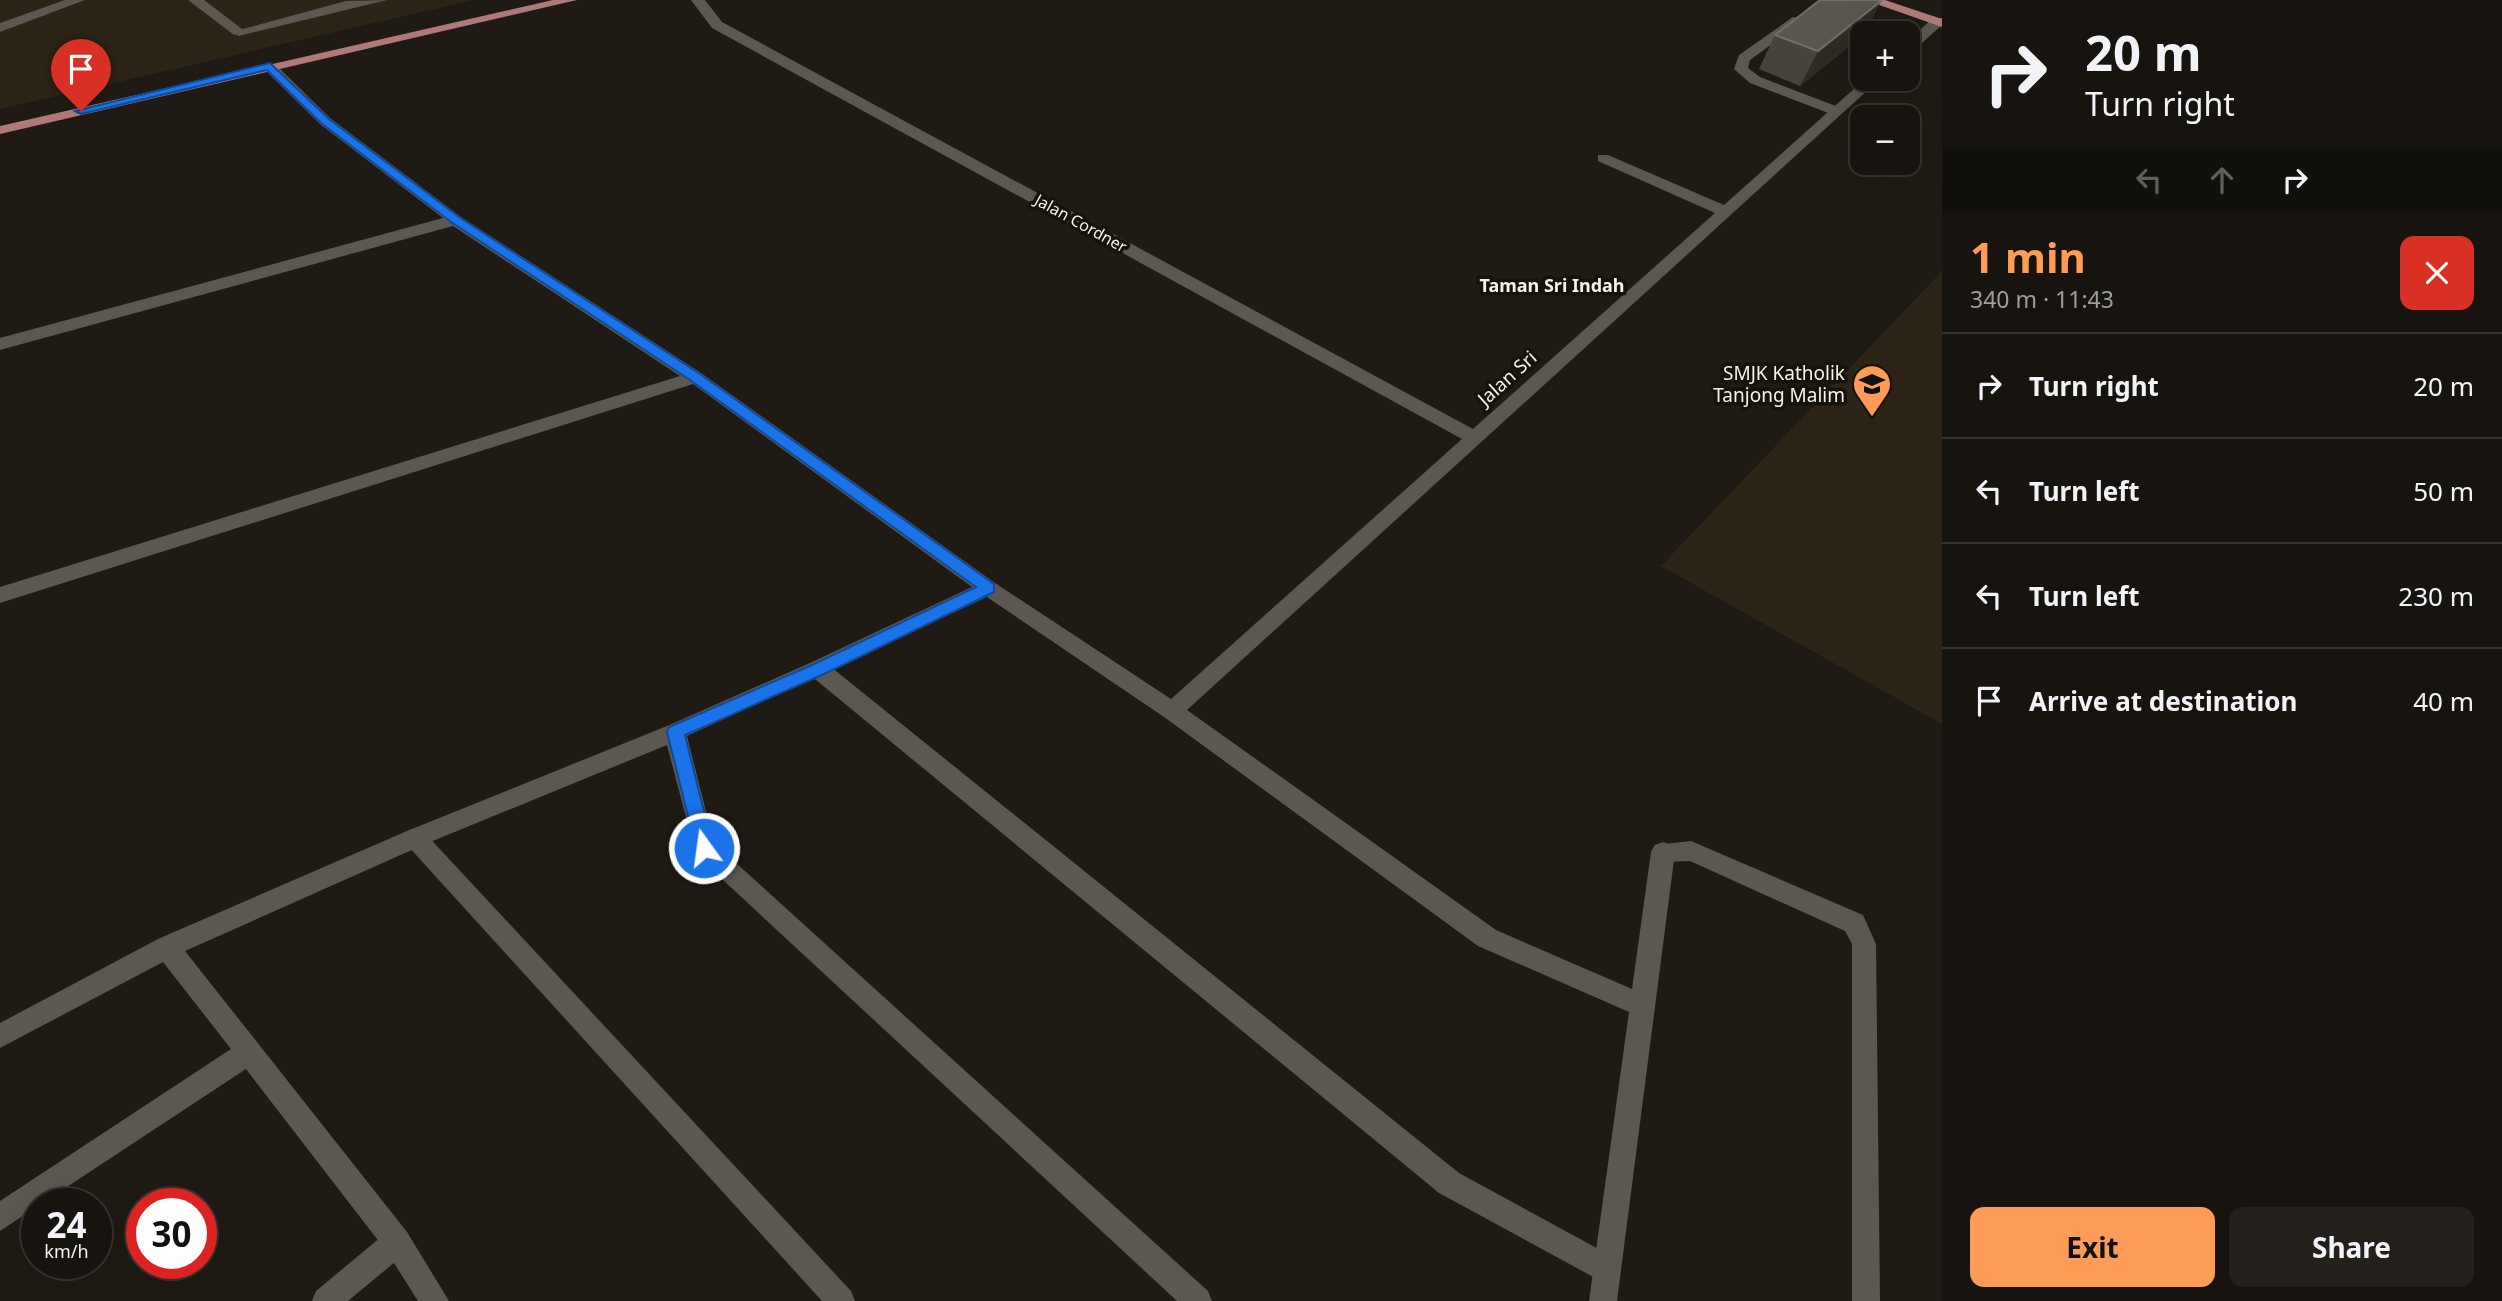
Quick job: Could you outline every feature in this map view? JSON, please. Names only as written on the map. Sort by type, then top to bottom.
[{"type":"main road","points":[[0,130],[270,66],[570,0]]},
{"type":"main road","points":[[1872,0],[1940,22]]},
{"type":"street","points":[[0,28],[78,0]]},
{"type":"street","points":[[195,0],[239,32],[342,2],[380,0]]},
{"type":"street","name":"Jalan Cordner","points":[[698,0],[718,25],[1473,437]]},
{"type":"street","points":[[1836,111],[1755,80],[1741,69],[1744,58],[1796,21],[1822,12],[1852,21]]},
{"type":"street","points":[[1920,35],[1940,22]]},
{"type":"street","points":[[270,66],[325,121],[455,220],[695,377],[988,588],[1172,711],[1487,938],[1643,1006]]},
{"type":"street","name":"Jalan Sri","points":[[1172,711],[1859,91]]},
{"type":"street","points":[[1603,158],[1725,211]]},
{"type":"street","points":[[0,344],[455,220]]},
{"type":"street","points":[[0,595],[695,377]]},
{"type":"street","points":[[0,1036],[167,947],[415,838],[675,732],[818,669],[988,588]]},
{"type":"street","points":[[818,669],[1449,1183],[1607,1269]]},
{"type":"street","points":[[675,732],[704,848],[1199,1301]]},
{"type":"street","points":[[415,838],[841,1301]]},
{"type":"street","points":[[1603,1301],[1663,852],[1691,851],[1854,923],[1864,944],[1867,1301]]},
{"type":"street","points":[[167,947],[397,1242],[435,1301]]},
{"type":"street","points":[[0,1217],[249,1052]]},
{"type":"street","points":[[326,1301],[397,1242]]},
{"type":"shaded area","points":[[0,0],[474,0],[0,109]]},
{"type":"shaded area","name":"SMJK Katholik Tanjong Malim","points":[[1942,271],[1942,724],[1661,566]]},
{"type":"building","points":[[1820,0],[1881,1],[1856,21],[1850,21],[1850,26],[1818,51],[1775,35]]},
{"type":"place","name":"SMJK Katholik Tanjong Malim","points":[[1872,418]]},
{"type":"district","name":"Taman Sri Indah","points":[[1552,285]]},
{"type":"route","points":[[81,111],[270,66],[325,121],[455,220],[695,377],[988,588],[818,669],[675,732],[704,848]]}]
